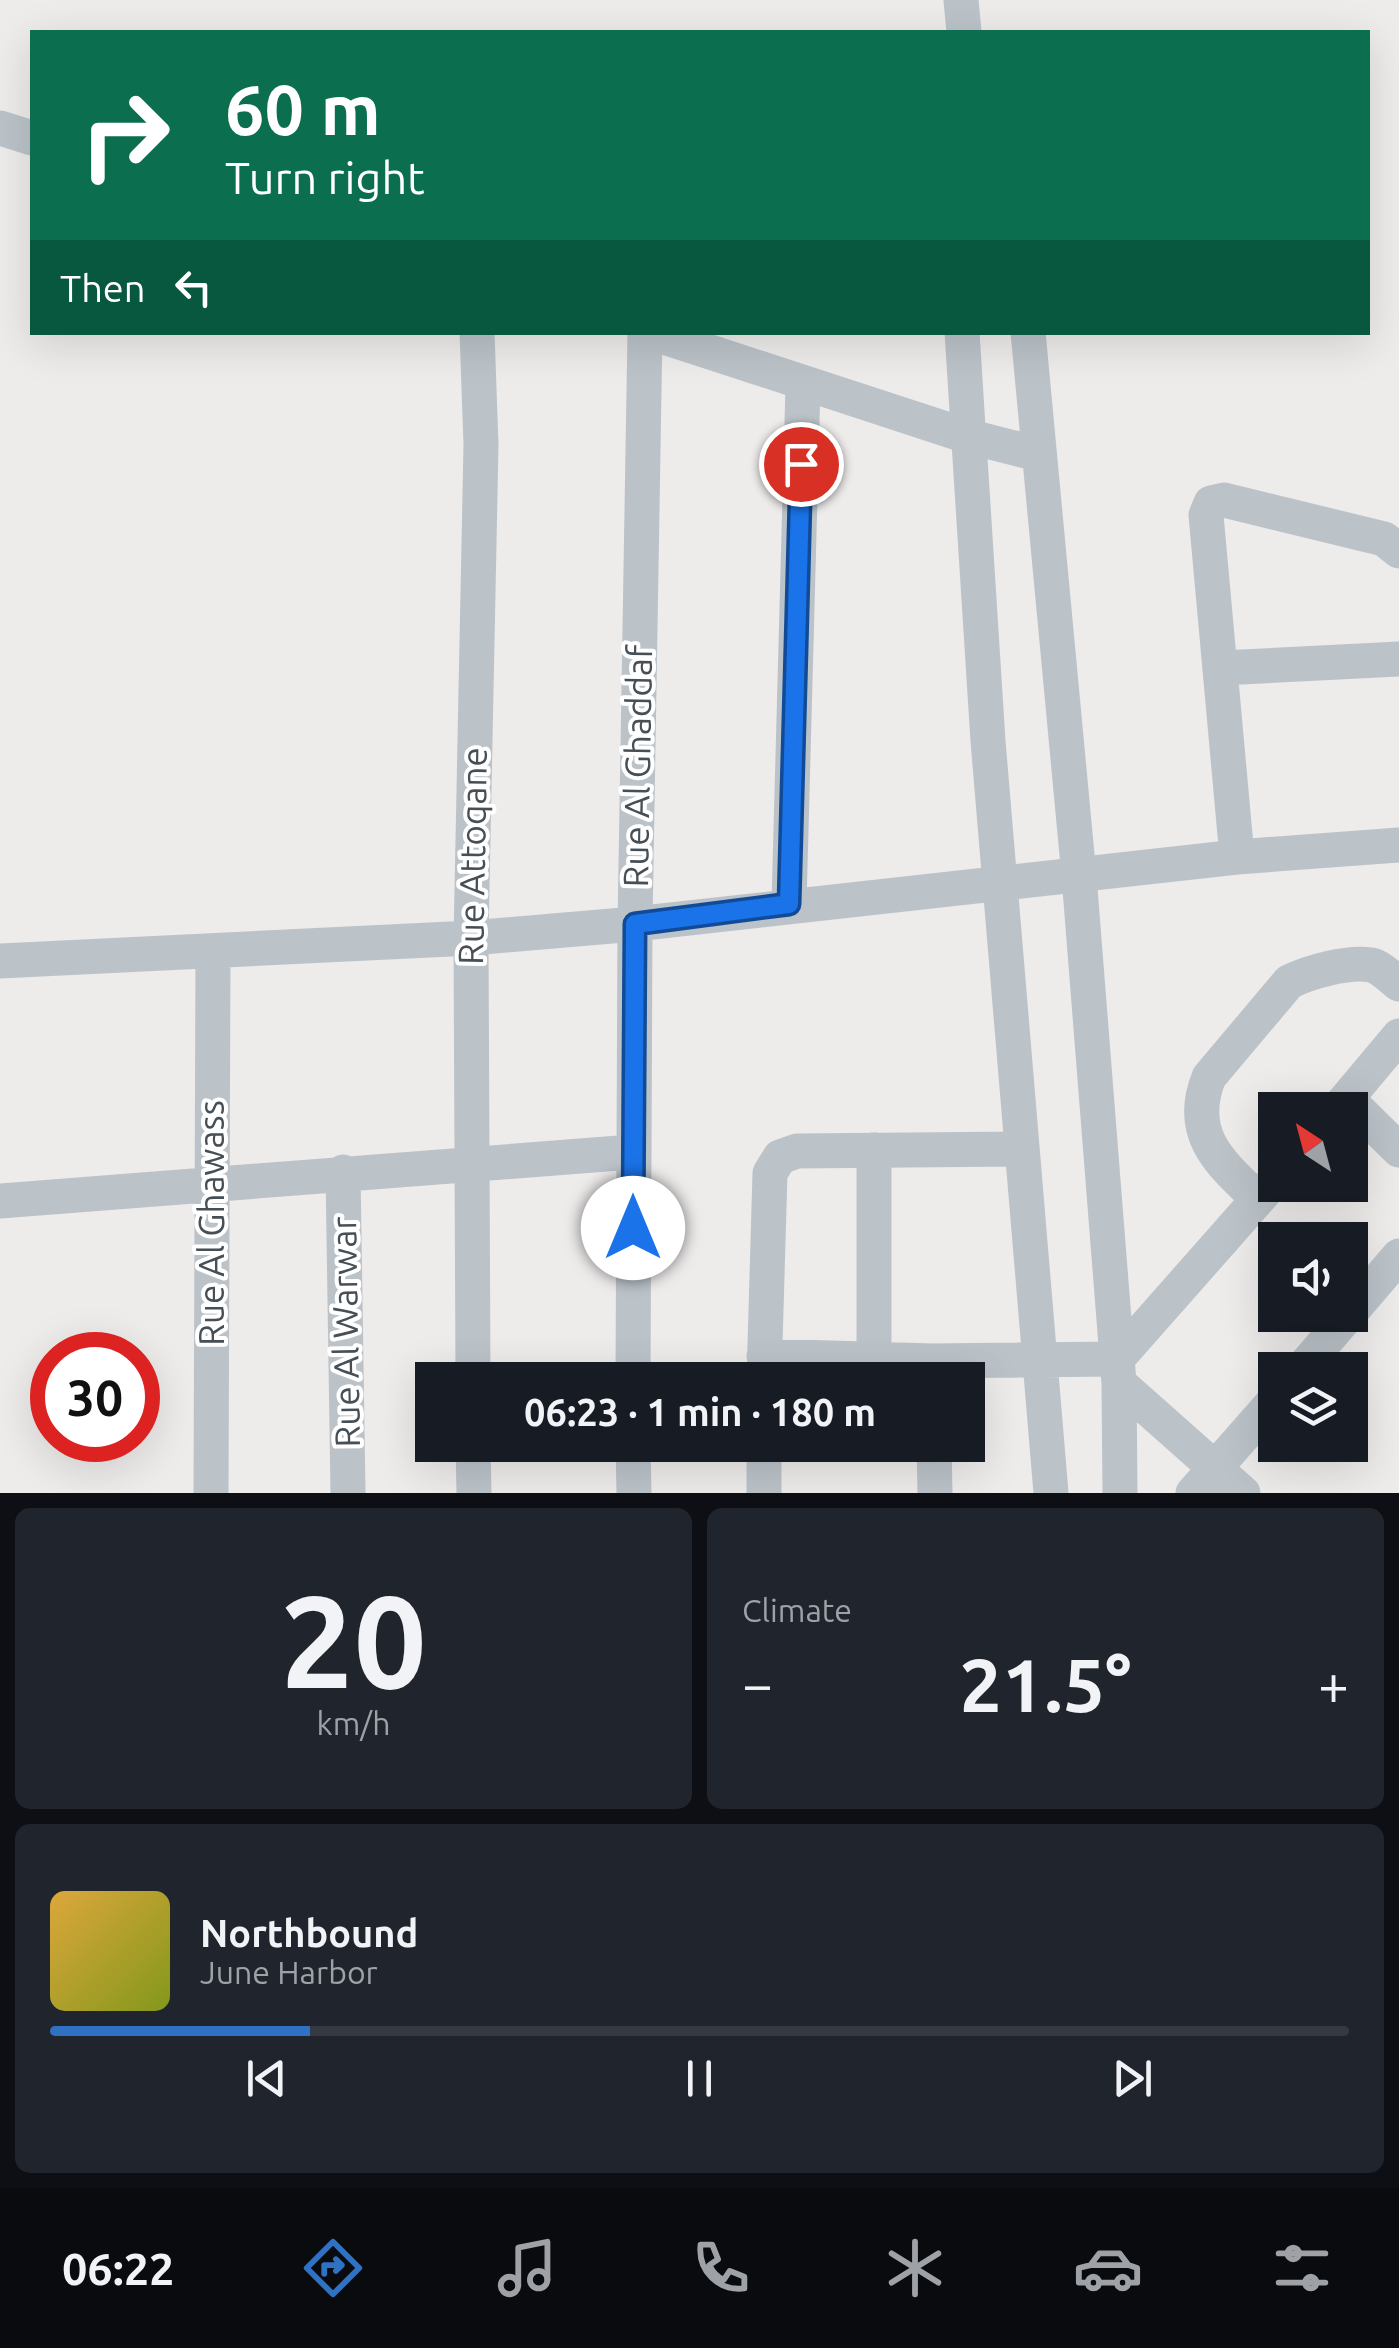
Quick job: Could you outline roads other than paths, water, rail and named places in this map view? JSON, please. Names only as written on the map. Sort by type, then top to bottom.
[{"type":"street","points":[[961,0],[964,30]]},
{"type":"street","points":[[0,128],[30,137]]},
{"type":"street","name":"Rue Attoqane","points":[[472,1362],[472,938],[482,445],[478,335]]},
{"type":"street","name":"Rue Al Ghaddaf","points":[[633,1362],[635,924],[647,335]]},
{"type":"street","points":[[656,335],[967,436],[1038,454]]},
{"type":"street","points":[[962,335],[1000,883],[1051,1493]]},
{"type":"street","points":[[1028,335],[1118,1371],[1120,1493]]},
{"type":"street","points":[[789,904],[803,384]]},
{"type":"street","points":[[1236,857],[1206,515],[1212,503],[1224,500],[1384,539],[1399,551]]},
{"type":"street","points":[[1220,668],[1399,659]]},
{"type":"street","points":[[0,962],[472,938],[635,924],[1236,857],[1399,845]]},
{"type":"street","name":"Rue Al Ghawass","points":[[211,1493],[212,952]]},
{"type":"street","points":[[1258,1185],[1216,1159],[1207,1144],[1203,1092],[1209,1077],[1288,982],[1298,977],[1312,971],[1368,964],[1399,984]]},
{"type":"street","points":[[1352,1092],[1399,1036]]},
{"type":"street","points":[[1368,1125],[1399,1150]]},
{"type":"street","points":[[764,1362],[770,1172],[780,1157],[798,1151],[1022,1149]]},
{"type":"street","points":[[874,1150],[874,1359]]},
{"type":"street","points":[[0,1201],[632,1152]]},
{"type":"street","name":"Rue Al Warwar","points":[[344,1172],[348,1493]]},
{"type":"street","points":[[1118,1371],[1258,1200]]},
{"type":"street","points":[[1368,1292],[1399,1256]]},
{"type":"street","points":[[1316,1352],[1334,1332]]},
{"type":"street","points":[[837,1362],[889,1362]]},
{"type":"street","points":[[985,1367],[1040,1362],[1118,1371],[1204,1481],[1243,1493]]},
{"type":"street","points":[[1204,1481],[1258,1419]]},
{"type":"street","points":[[473,1462],[474,1493]]},
{"type":"street","points":[[634,1462],[634,1493]]},
{"type":"street","points":[[764,1462],[764,1493]]},
{"type":"street","points":[[934,1462],[934,1493]]}]
